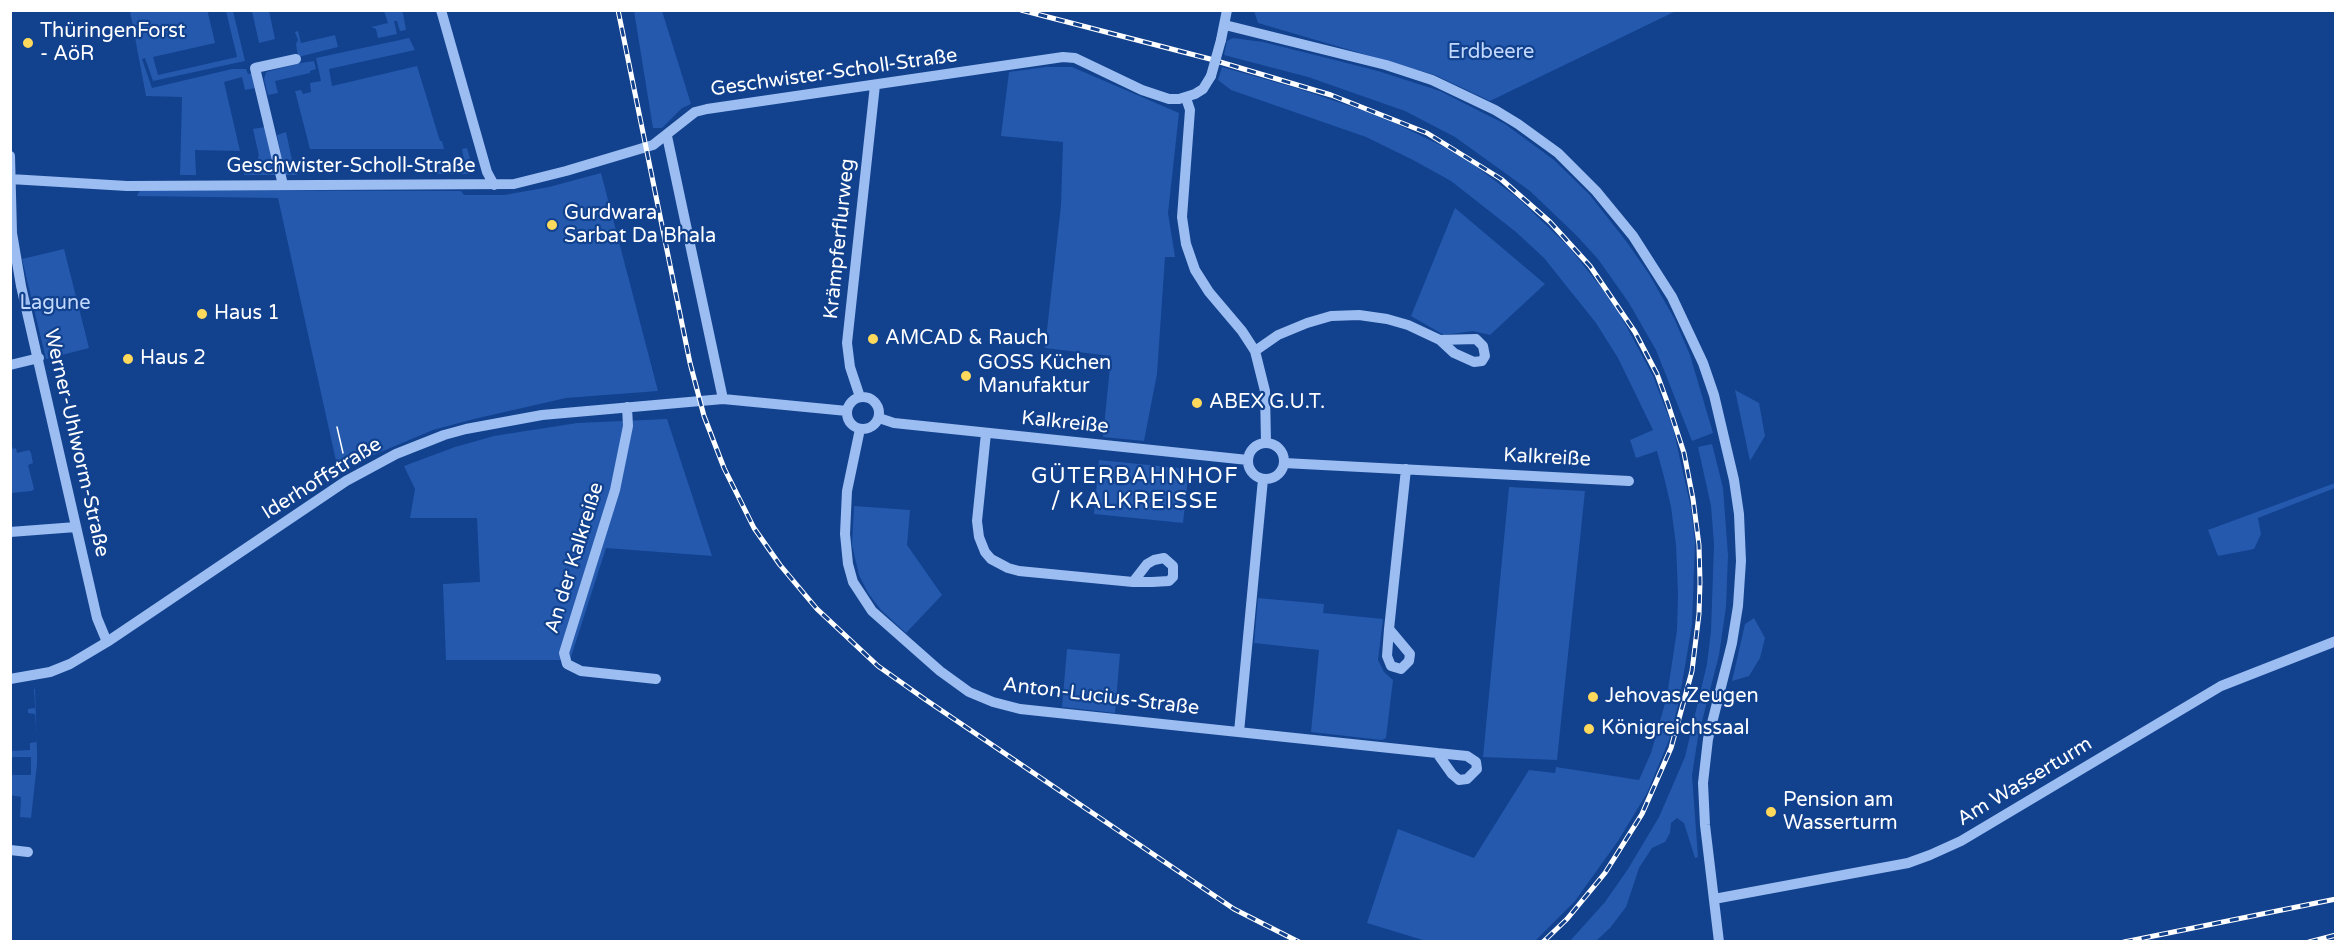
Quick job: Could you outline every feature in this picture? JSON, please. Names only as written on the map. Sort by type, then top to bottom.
[{"type":"street","points":[[441,10],[487,172],[494,184]]},
{"type":"street","points":[[1227,10],[1211,76],[1203,89],[1186,98],[1190,110],[1182,217],[1186,244],[1195,270],[1209,292],[1242,331],[1255,351],[1266,391],[1266,443]]},
{"type":"street","points":[[1225,25],[1386,65],[1423,77],[1482,104],[1518,124],[1558,153],[1596,191],[1633,236],[1672,297],[1703,363],[1714,395],[1734,480],[1739,514],[1741,561],[1738,606],[1732,643],[1708,739],[1703,783],[1705,825],[1719,942]]},
{"type":"street","name":"Geschwister-Scholl-Straße","points":[[11,179],[127,186],[514,184],[653,145],[694,112],[1063,57],[1075,58],[1142,90],[1169,99],[1186,98]]},
{"type":"street","points":[[283,185],[255,68],[296,59]]},
{"type":"street","name":"Krämpferflurweg","points":[[860,397],[850,367],[847,344],[875,85]]},
{"type":"street","points":[[667,136],[723,399],[847,411]]},
{"type":"street","name":"Werner-Uhlworm-Straße","points":[[10,156],[12,233],[21,286],[97,618],[107,642]]},
{"type":"street","points":[[1255,351],[1278,335],[1307,323],[1343,315],[1387,319],[1440,340]]},
{"type":"street","points":[[10,364],[39,358]]},
{"type":"street","points":[[860,397],[870,398],[880,411],[879,418],[870,428],[860,429],[851,424],[847,411],[851,402],[860,397]]},
{"type":"street","name":"Iderhoffstraße","points":[[10,679],[50,672],[70,664],[107,642],[346,481],[396,454],[466,429],[542,415],[723,399]]},
{"type":"street","name":"An der Kalkreiße","points":[[627,407],[628,426],[615,490],[564,653],[567,664],[581,671],[656,679]]},
{"type":"street","name":"Kalkreiße","points":[[879,418],[894,423],[1248,460]]},
{"type":"street","name":"Anton-Lucius-Straße","points":[[860,429],[847,491],[845,534],[852,582],[872,611],[940,671],[969,692],[993,702],[1020,709],[1437,753]]},
{"type":"street","points":[[986,433],[977,521],[979,537],[985,552],[991,559],[1008,568],[1019,570],[1133,582]]},
{"type":"street","points":[[1266,443],[1277,447],[1284,463],[1279,473],[1269,479],[1263,479],[1251,470],[1248,460],[1252,450],[1266,443]]},
{"type":"street","name":"Kalkreiße","points":[[1284,463],[1629,481]]},
{"type":"street","points":[[1389,629],[1406,469]]},
{"type":"street","points":[[1239,732],[1263,479]]},
{"type":"street","points":[[10,532],[76,527]]},
{"type":"street","name":"Am Wasserturm","points":[[1714,899],[1908,863],[1930,855],[1962,841],[2221,686],[2336,641]]},
{"type":"street","points":[[10,850],[28,852]]},
{"type":"green space","points":[[130,11],[209,11],[215,43],[153,57],[158,75],[237,57],[226,11],[233,11],[245,61],[153,81],[145,58],[142,59],[152,88],[232,69],[246,69],[248,74],[253,73],[256,88],[245,90],[242,77],[224,82],[240,151],[195,150],[196,175],[180,175],[182,97],[146,96]]},
{"type":"green space","points":[[252,11],[269,11],[275,39],[259,43]]},
{"type":"green space","points":[[384,11],[403,13],[406,30],[400,31],[397,21],[394,21],[397,34],[378,38],[376,29],[371,27],[388,23]]},
{"type":"green space","points":[[634,11],[662,11],[691,104],[682,108],[662,128],[653,128]]},
{"type":"green space","name":"Erdbeere","points":[[1254,11],[1676,11],[1490,101],[1435,75],[1258,23]]},
{"type":"green space","points":[[298,31],[301,43],[335,35],[338,47],[298,57],[296,44],[298,40],[295,32]]},
{"type":"green space","points":[[409,38],[415,50],[329,69],[332,86],[417,66],[444,149],[310,149],[295,91],[301,90],[303,94],[311,92],[310,83],[321,81],[316,58]]},
{"type":"green space","points":[[1233,38],[1263,42],[1378,71],[1440,91],[1505,124],[1554,160],[1589,194],[1649,274],[1674,318],[1690,355],[1713,433],[1692,441],[1656,350],[1629,303],[1598,259],[1530,191],[1455,137],[1405,111],[1308,77],[1224,55],[1227,41]]},
{"type":"green space","points":[[314,61],[316,69],[310,73],[275,81],[278,93],[268,95],[264,79],[266,72]]},
{"type":"green space","points":[[1046,67],[1072,67],[1179,113],[1168,213],[1175,257],[1165,257],[1157,374],[1144,441],[1103,437],[1111,356],[1045,348],[1061,205],[1063,142],[1001,136],[1009,72]]},
{"type":"green space","points":[[1222,67],[1296,88],[1380,116],[1461,155],[1519,199],[1569,247],[1615,305],[1653,376],[1673,428],[1691,508],[1695,542],[1692,625],[1679,701],[1669,740],[1647,793],[1618,841],[1575,901],[1535,941],[1426,941],[1367,923],[1398,829],[1474,858],[1529,770],[1555,773],[1556,767],[1639,780],[1651,753],[1667,696],[1677,630],[1676,545],[1665,481],[1657,451],[1636,458],[1630,440],[1653,430],[1618,358],[1596,323],[1544,258],[1516,232],[1451,181],[1413,160],[1366,137],[1231,90],[1218,80]]},
{"type":"green space","points":[[265,127],[276,175],[244,175],[244,168],[259,165],[253,129]]},
{"type":"green space","points":[[286,132],[292,160],[295,159],[297,166],[297,175],[285,175],[277,135]]},
{"type":"green space","points":[[467,148],[473,169],[470,174],[436,174],[434,172],[433,167],[460,167],[464,160],[462,149]]},
{"type":"green space","points":[[601,173],[658,391],[566,398],[474,419],[433,430],[338,470],[278,198],[137,196],[140,190],[461,191],[464,195],[504,195],[549,187]]},
{"type":"green space","points":[[1455,208],[1545,284],[1490,335],[1473,331],[1444,335],[1411,316]]},
{"type":"green space","name":"Lagune","points":[[64,249],[89,348],[46,359],[22,259]]},
{"type":"green space","points":[[1735,390],[1759,403],[1765,436],[1750,461]]},
{"type":"green space","points":[[667,419],[712,556],[606,548],[570,660],[446,660],[443,584],[480,582],[477,518],[410,518],[415,489],[404,466],[455,447],[494,436],[577,423]]},
{"type":"green space","points":[[10,438],[13,449],[16,448],[17,453],[29,450],[31,453],[33,463],[28,465],[34,489],[32,491],[11,493]]},
{"type":"green space","points":[[1712,444],[1723,488],[1728,555],[1726,607],[1719,655],[1698,737],[1692,775],[1698,857],[1695,858],[1684,823],[1677,818],[1671,823],[1670,833],[1665,842],[1652,848],[1639,868],[1626,907],[1610,928],[1596,941],[1570,941],[1605,902],[1628,869],[1659,817],[1685,757],[1707,664],[1711,631],[1714,544],[1711,506],[1698,447]]},
{"type":"green space","points":[[1099,460],[1189,469],[1183,523],[1094,514]]},
{"type":"green space","points":[[2335,483],[2335,488],[2258,518],[2261,534],[2254,549],[2218,556],[2208,530]]},
{"type":"green space","points":[[1509,487],[1585,491],[1557,760],[1483,757]]},
{"type":"green space","points":[[854,506],[910,510],[907,545],[942,595],[906,633],[881,610],[868,593],[859,575],[852,545]]},
{"type":"green space","points":[[1258,598],[1324,604],[1323,613],[1383,619],[1378,660],[1384,672],[1393,680],[1386,738],[1382,740],[1311,732],[1319,650],[1254,643]]},
{"type":"green space","points":[[1754,618],[1765,638],[1760,658],[1749,676],[1732,681],[1745,624]]},
{"type":"green space","points":[[1067,649],[1120,654],[1115,713],[1062,707]]},
{"type":"green space","points":[[35,689],[36,734],[35,714],[28,713],[28,709],[35,708]]},
{"type":"green space","points":[[37,742],[31,818],[20,817],[21,797],[10,795],[11,775],[31,775],[31,757],[11,757],[10,751],[30,750],[30,743]]},
{"type":"tram line","points":[[337,427],[343,453]]},
{"type":"railway","points":[[618,10],[690,363],[704,416],[724,468],[754,528],[780,565],[817,609],[878,666],[1234,909],[1299,942]]},
{"type":"railway","points":[[1021,10],[1210,59],[1331,95],[1427,133],[1501,179],[1550,222],[1590,266],[1635,332],[1657,374],[1668,404],[1684,453],[1693,499],[1699,545],[1700,582],[1699,614],[1692,671],[1671,748],[1642,814],[1605,873],[1567,919],[1543,942]]},
{"type":"railway","points":[[2124,942],[2336,899]]},
{"type":"railway","points":[[2309,942],[2336,935]]},
{"type":"place","name":"ThüringenForst - AöR","points":[[28,43]]},
{"type":"place","name":"Gurdwara Sarbat Da Bhala","points":[[552,225]]},
{"type":"place","name":"Haus 1","points":[[202,314]]},
{"type":"place","name":"AMCAD & Rauch","points":[[873,339]]},
{"type":"place","name":"Haus 2","points":[[128,359]]},
{"type":"place","name":"GOSS Küchen Manufaktur","points":[[966,376]]},
{"type":"place","name":"ABEX G.U.T.","points":[[1197,403]]},
{"type":"place","name":"Jehovas Zeugen","points":[[1593,697]]},
{"type":"place","name":"Königreichssaal","points":[[1589,729]]},
{"type":"place","name":"Pension am Wasserturm","points":[[1771,812]]},
{"type":"district","name":"GÜTERBAHNHOF / KALKREISSE","points":[[1135,490]]}]
